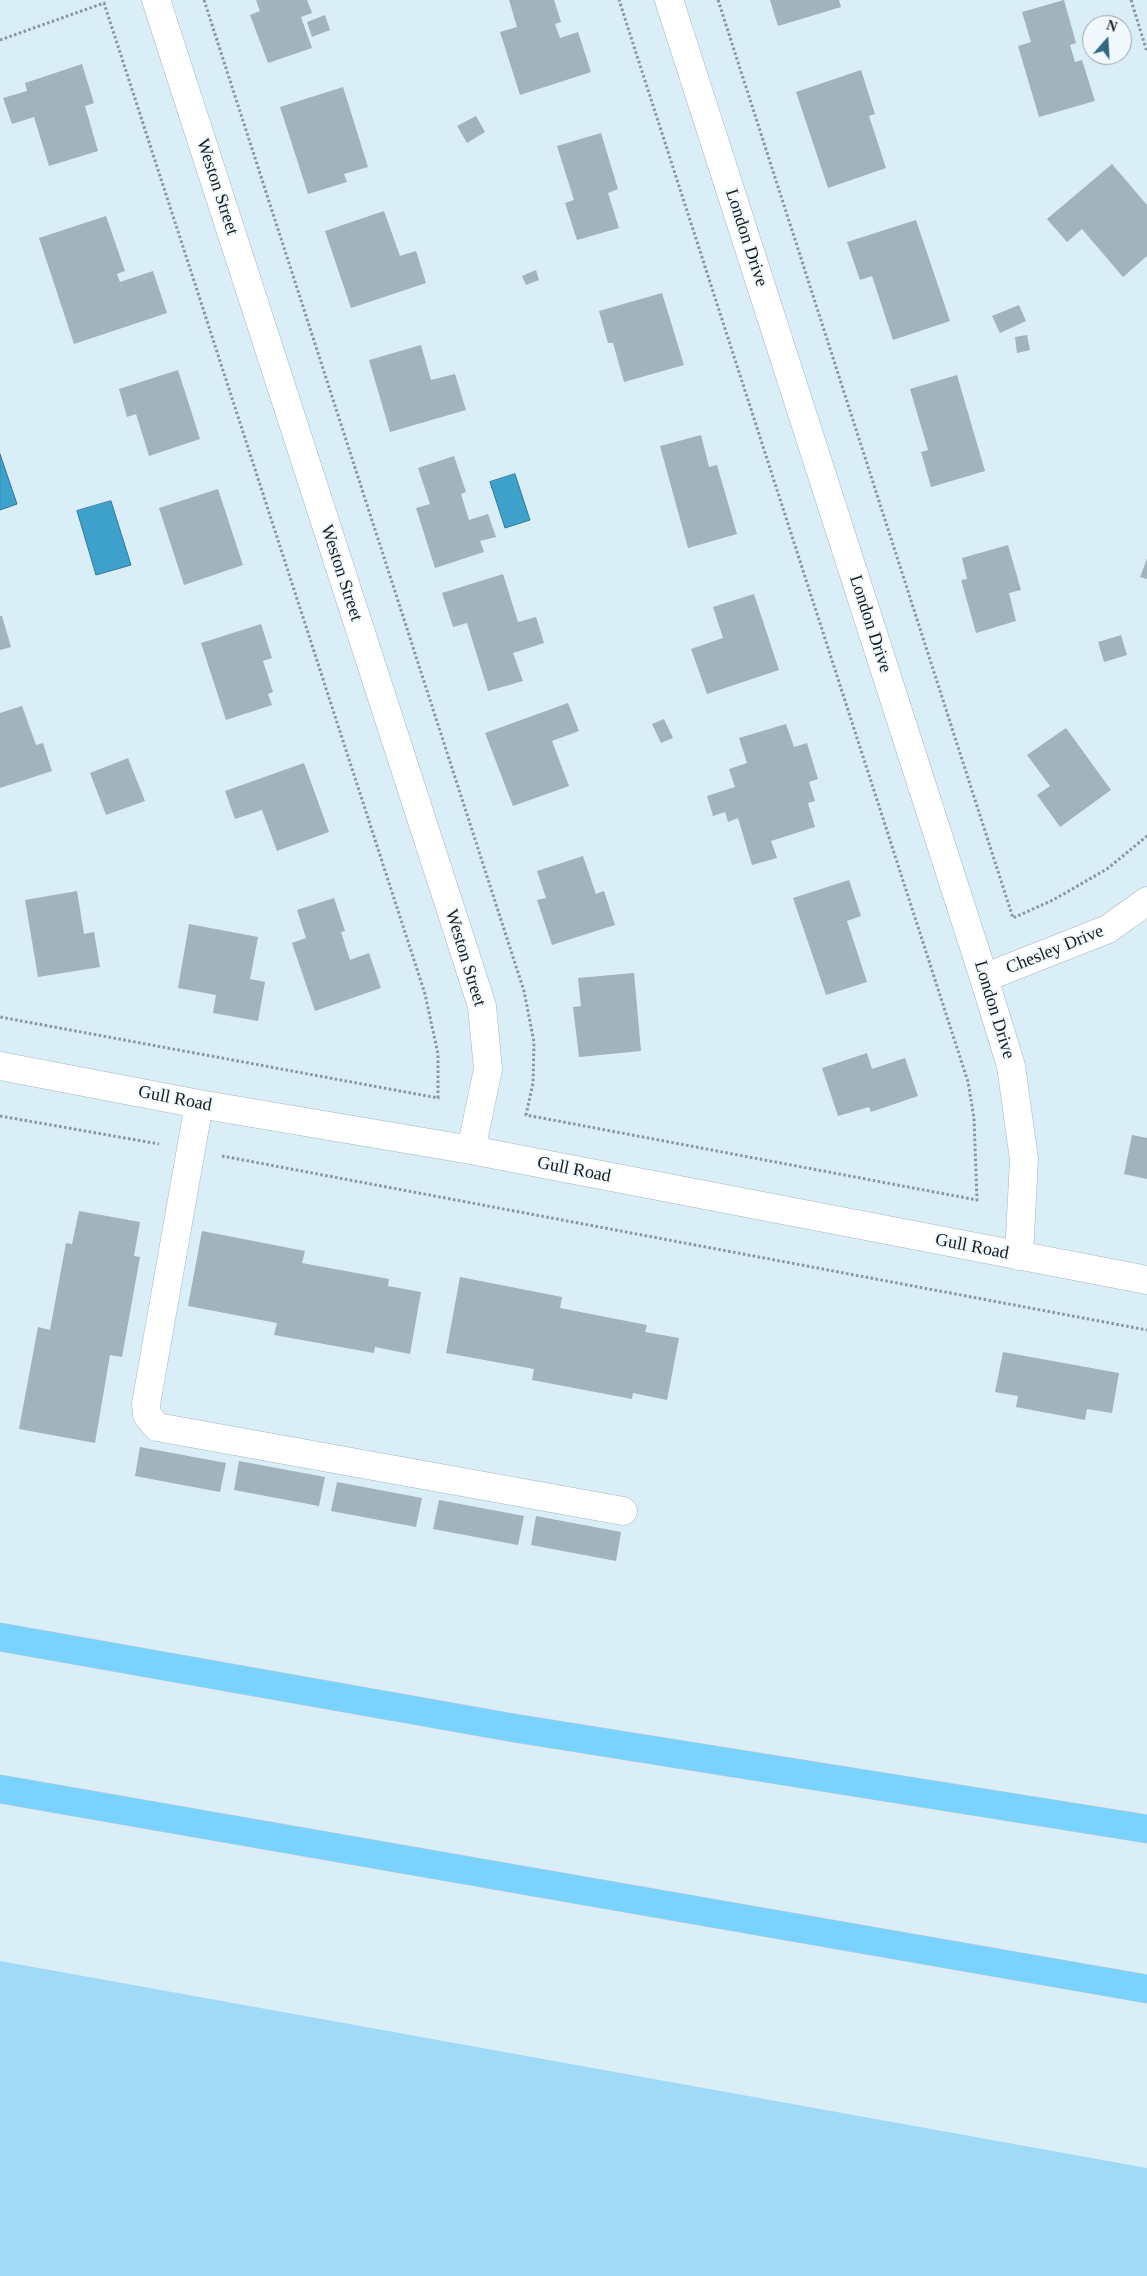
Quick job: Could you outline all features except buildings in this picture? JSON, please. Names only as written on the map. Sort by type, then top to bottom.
[{"type":"highway","points":[[0,1637],[514,1728],[1147,1829]]},
{"type":"highway","points":[[0,1789],[1147,1989]]},
{"type":"street","name":"Weston Street","points":[[156,0],[482,1006],[488,1069],[471,1150]]},
{"type":"street","name":"London Drive","points":[[669,0],[1011,1066],[1024,1159],[1019,1256]]},
{"type":"street","name":"Chesley Drive","points":[[984,978],[1108,929],[1147,901]]},
{"type":"street","name":"Gull Road","points":[[0,1066],[199,1104],[471,1150],[1147,1280]]},
{"type":"street","points":[[199,1104],[146,1404],[147,1415],[157,1428],[623,1511]]},
{"type":"path","points":[[204,0],[524,991],[534,1042],[533,1084],[526,1115],[976,1200],[974,1118],[968,1082],[619,0]]},
{"type":"path","points":[[718,0],[1012,918],[1053,900],[1107,869],[1147,836]]},
{"type":"path","points":[[1130,0],[1147,52]]},
{"type":"path","points":[[0,40],[104,3],[425,994],[438,1054],[438,1098],[0,1017]]},
{"type":"path","points":[[0,1116],[191,1150],[1147,1330]]},
{"type":"shaded area","points":[[0,454],[17,504],[0,510]]},
{"type":"shaded area","points":[[515,474],[530,520],[505,528],[490,482]]},
{"type":"shaded area","points":[[111,501],[131,565],[96,575],[77,511]]},
{"type":"shaded area","points":[[0,1961],[1147,2168],[1147,2276],[0,2276]]}]
